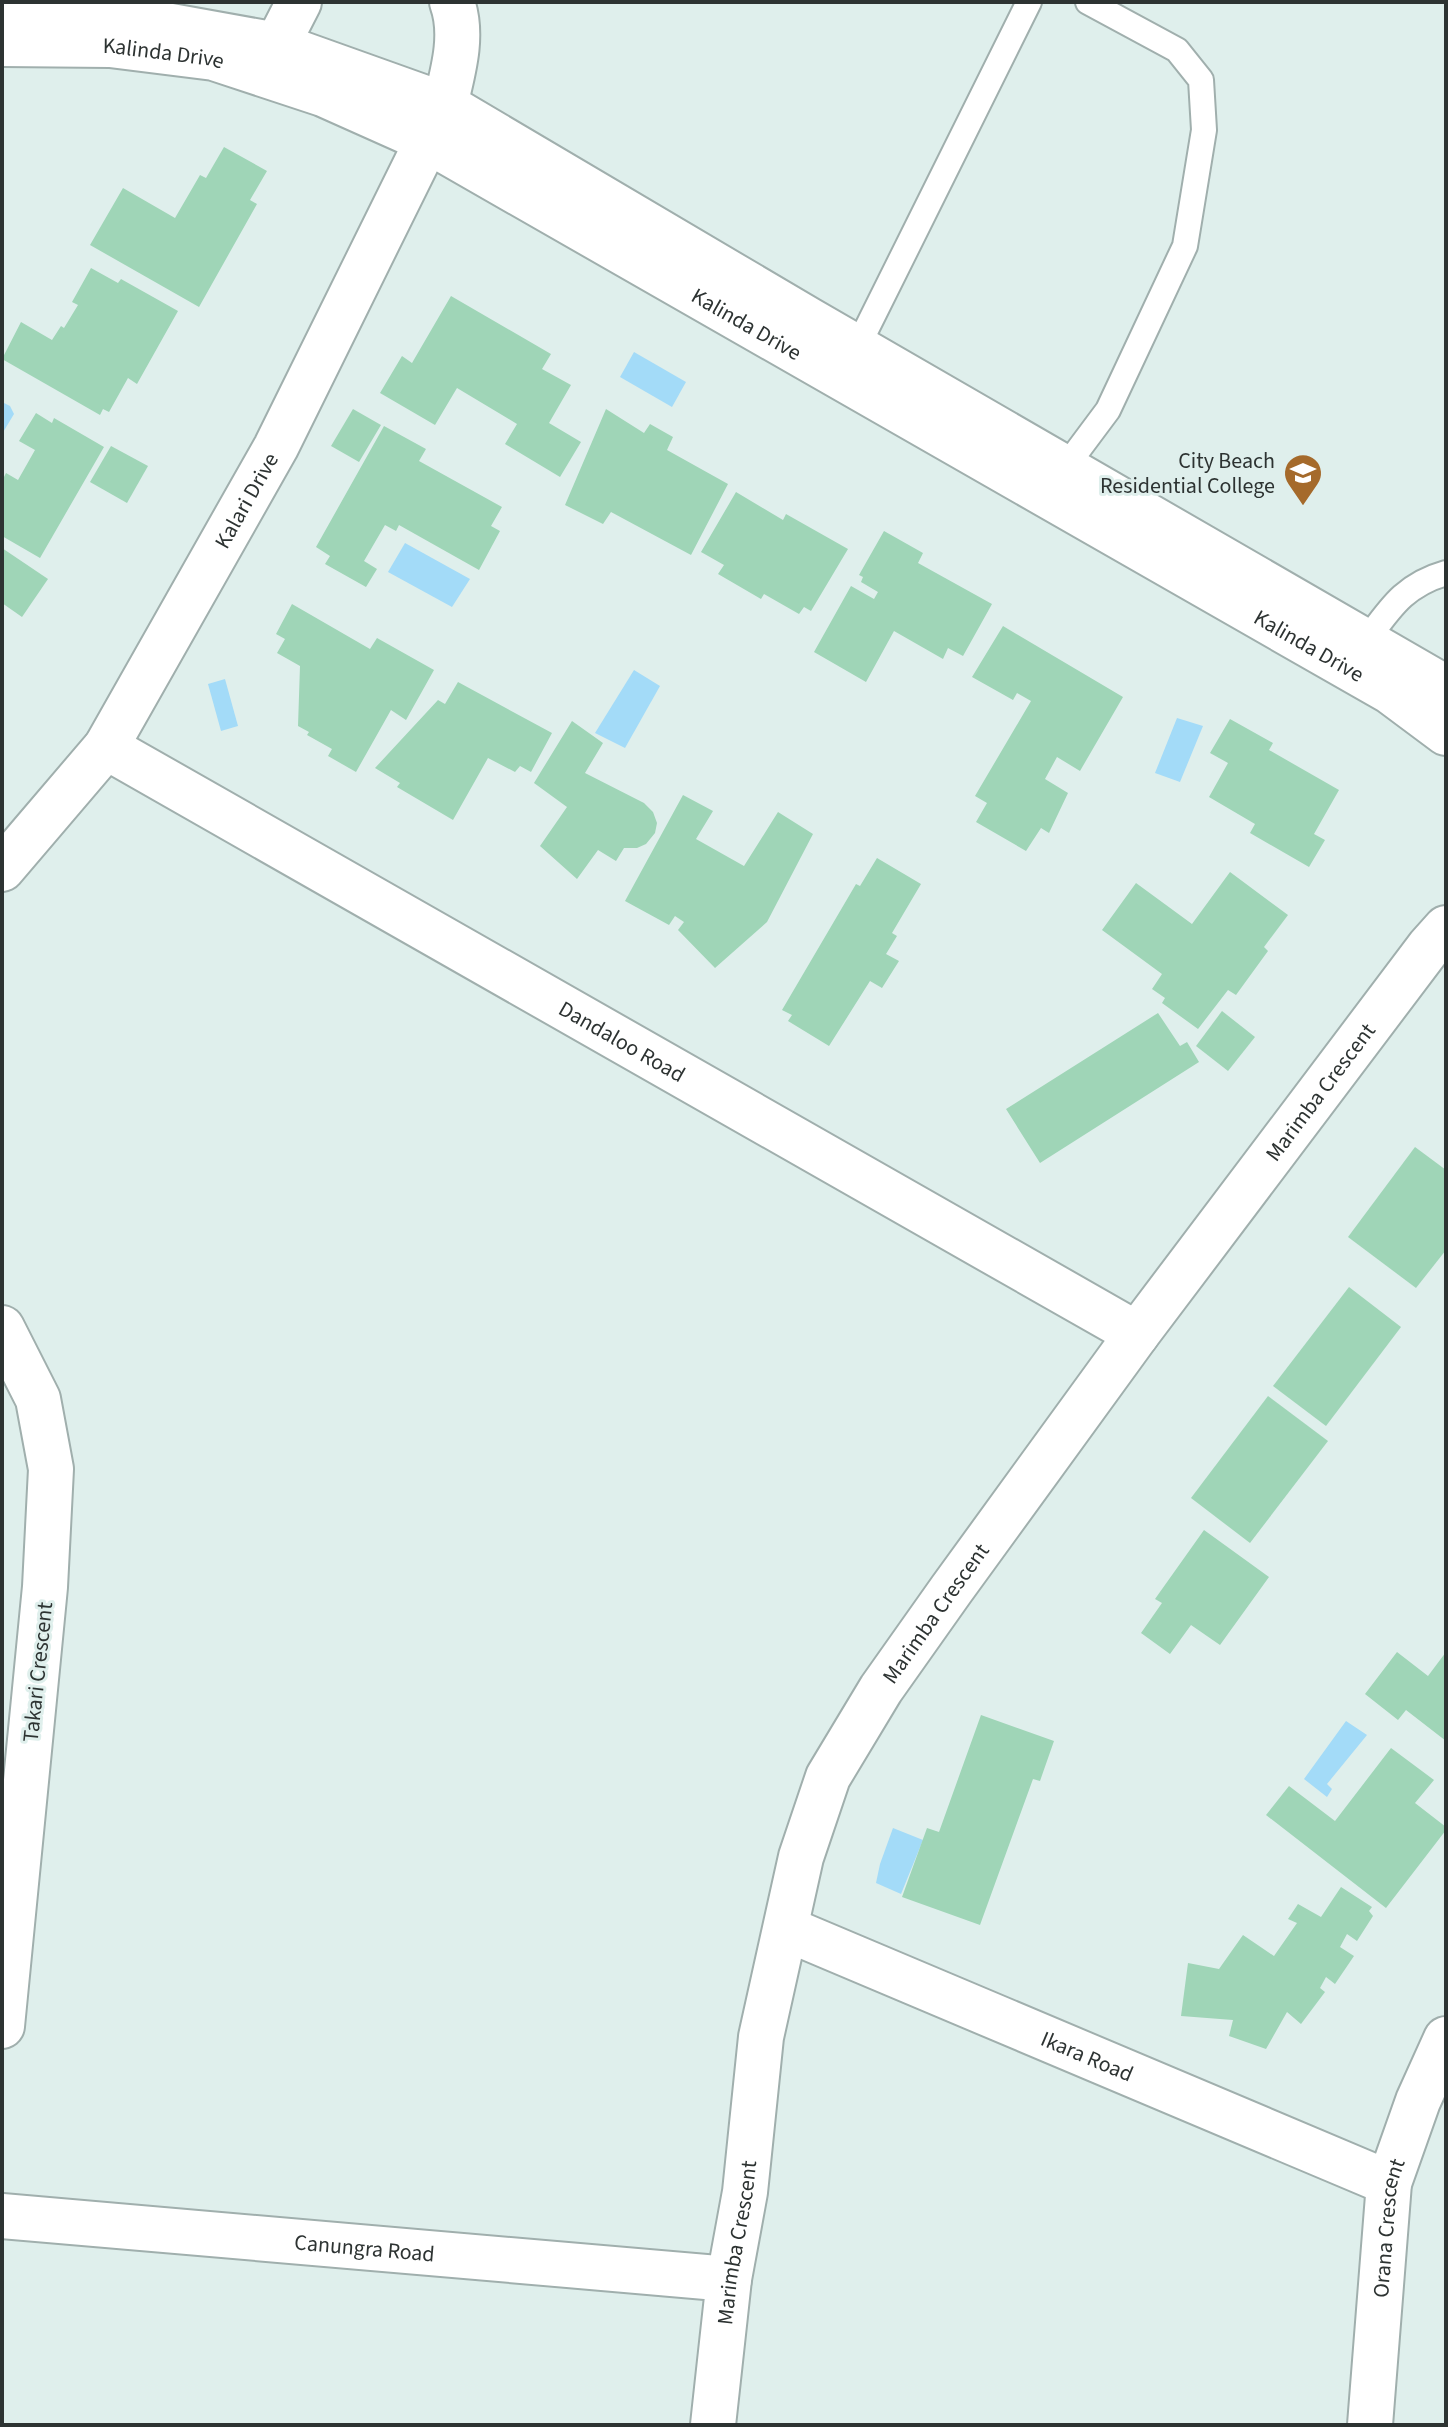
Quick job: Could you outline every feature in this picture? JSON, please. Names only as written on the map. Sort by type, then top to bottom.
[{"type":"street","points":[[277,45],[299,2]]},
{"type":"street","name":"Kalari Drive","points":[[2,869],[106,747],[276,447],[435,123],[455,69],[457,43],[452,2]]},
{"type":"street","name":"Kalinda Drive","points":[[2,6],[90,3],[165,25],[277,45],[435,123],[1356,654],[1446,688]]},
{"type":"street","name":"Kalinda Drive","points":[[2,44],[110,45],[214,58],[323,94],[435,123]]},
{"type":"street","name":"Kalinda Drive","points":[[1356,654],[1391,692],[1446,733]]},
{"type":"street","name":"Dandaloo Road","points":[[106,747],[1137,1334]]},
{"type":"street","name":"Marimba Crescent","points":[[713,2425],[729,2279],[745,2192],[761,2037],[801,1857],[828,1777],[881,1689],[1137,1334],[1446,928]]},
{"type":"street","name":"Takari Crescent","points":[[2,1328],[38,1399],[51,1469],[44,1603],[2,2026]]},
{"type":"street","name":"Ikara Road","points":[[787,1929],[1389,2183]]},
{"type":"street","name":"Orana Crescent","points":[[1370,2425],[1389,2183],[1418,2101],[1446,2039]]},
{"type":"street","name":"Canungra Road","points":[[2,2216],[729,2279]]},
{"type":"lane","points":[[849,363],[1029,2]]},
{"type":"lane","points":[[1056,481],[1108,410],[1185,246],[1204,130],[1201,80],[1177,50],[1088,2]]},
{"type":"lane","points":[[1356,654],[1389,609],[1408,590],[1428,578],[1446,573]]},
{"type":"water","points":[[634,352],[686,382],[672,407],[620,377]]},
{"type":"water","points":[[2,402],[10,406],[14,414],[2,434]]},
{"type":"water","points":[[405,543],[470,579],[452,607],[388,572]]},
{"type":"water","points":[[634,670],[660,686],[625,748],[595,733]]},
{"type":"water","points":[[225,679],[238,726],[221,731],[208,684]]},
{"type":"water","points":[[1177,718],[1203,726],[1180,782],[1155,773]]},
{"type":"water","points":[[1346,1721],[1367,1735],[1327,1784],[1332,1789],[1327,1797],[1304,1779]]},
{"type":"water","points":[[893,1828],[923,1840],[901,1894],[876,1883]]},
{"type":"building","points":[[224,147],[267,171],[250,200],[257,204],[199,307],[90,245],[123,188],[175,218],[200,175],[206,178]]},
{"type":"building","points":[[91,268],[118,283],[121,279],[178,311],[137,384],[128,378],[109,412],[103,409],[100,415],[2,359],[21,322],[52,340],[61,326],[64,328],[78,305],[72,302]]},
{"type":"building","points":[[451,296],[551,354],[542,369],[571,385],[549,423],[581,442],[560,477],[505,444],[517,424],[457,388],[435,425],[380,393],[402,356],[412,363]]},
{"type":"building","points":[[353,409],[381,425],[359,462],[331,446]]},
{"type":"building","points":[[606,409],[644,433],[650,424],[673,437],[667,450],[728,484],[691,555],[611,512],[603,524],[565,505]]},
{"type":"building","points":[[36,413],[52,423],[54,418],[104,447],[40,558],[2,536],[2,481],[6,473],[18,480],[35,450],[19,441]]},
{"type":"building","points":[[384,426],[426,449],[419,461],[502,507],[491,526],[500,531],[479,570],[399,525],[396,531],[385,525],[364,561],[377,569],[366,587],[325,564],[330,556],[316,547]]},
{"type":"building","points":[[111,446],[148,466],[127,503],[90,482]]},
{"type":"building","points":[[736,492],[783,520],[786,514],[848,549],[811,611],[804,607],[799,614],[764,594],[761,599],[718,574],[724,565],[701,552]]},
{"type":"building","points":[[884,531],[923,553],[918,563],[992,604],[963,656],[948,648],[943,659],[894,631],[866,682],[814,652],[851,586],[874,599],[878,592],[861,582],[863,577],[859,575]]},
{"type":"building","points":[[2,548],[48,579],[22,617],[2,603]]},
{"type":"building","points":[[292,604],[370,649],[377,638],[434,670],[406,720],[391,710],[356,772],[328,756],[332,749],[307,735],[309,732],[298,726],[300,666],[277,653],[285,639],[276,634]]},
{"type":"building","points":[[1003,626],[1123,697],[1080,771],[1057,757],[1045,779],[1068,793],[1049,833],[1041,828],[1026,851],[976,822],[987,803],[975,796],[1031,701],[1017,693],[1013,700],[972,677]]},
{"type":"building","points":[[458,682],[552,733],[531,772],[520,766],[515,772],[488,758],[453,820],[397,787],[400,783],[375,768],[438,700],[445,704]]},
{"type":"building","points":[[1230,719],[1273,743],[1269,750],[1339,790],[1314,834],[1325,840],[1309,867],[1250,833],[1255,824],[1209,797],[1228,763],[1210,753]]},
{"type":"building","points":[[572,721],[603,743],[585,773],[644,803],[653,812],[657,823],[655,833],[646,844],[624,848],[616,861],[598,850],[577,879],[540,846],[567,807],[534,783]]},
{"type":"building","points":[[683,795],[713,811],[696,839],[744,866],[778,812],[813,834],[767,922],[715,968],[678,930],[684,922],[675,916],[669,925],[625,901]]},
{"type":"building","points":[[877,858],[921,884],[892,933],[897,936],[886,954],[899,961],[882,988],[870,981],[829,1046],[788,1021],[792,1015],[782,1010],[856,884],[860,886]]},
{"type":"building","points":[[1230,872],[1288,915],[1264,947],[1268,951],[1236,995],[1228,990],[1198,1029],[1162,1003],[1165,998],[1152,989],[1162,974],[1102,930],[1136,883],[1192,924]]},
{"type":"building","points":[[1222,1011],[1255,1037],[1228,1071],[1196,1046]]},
{"type":"building","points":[[1158,1013],[1180,1046],[1187,1042],[1199,1062],[1040,1163],[1006,1109]]},
{"type":"building","points":[[1415,1147],[1446,1170],[1446,1250],[1416,1288],[1348,1237]]},
{"type":"building","points":[[1349,1287],[1401,1327],[1326,1426],[1273,1386]]},
{"type":"building","points":[[1268,1396],[1328,1441],[1250,1543],[1191,1498]]},
{"type":"building","points":[[1204,1530],[1269,1577],[1220,1645],[1191,1625],[1170,1654],[1141,1633],[1162,1603],[1155,1599]]},
{"type":"building","points":[[1397,1652],[1428,1676],[1446,1652],[1446,1741],[1406,1710],[1398,1720],[1365,1694]]},
{"type":"building","points":[[981,1715],[1054,1741],[1040,1781],[1033,1779],[980,1925],[902,1897],[927,1828],[939,1832]]},
{"type":"building","points":[[1391,1748],[1434,1780],[1415,1803],[1446,1830],[1386,1908],[1266,1815],[1289,1786],[1335,1821]]},
{"type":"building","points":[[1341,1887],[1372,1907],[1369,1911],[1373,1916],[1357,1941],[1347,1934],[1340,1947],[1354,1956],[1335,1984],[1326,1977],[1320,1988],[1325,1992],[1301,2024],[1287,2012],[1266,2049],[1229,2036],[1233,2020],[1181,2016],[1188,1963],[1219,1969],[1243,1935],[1274,1956],[1297,1923],[1288,1919],[1298,1904],[1321,1917]]},
{"type":"place","name":"City Beach Residential College","points":[[1303,507]]}]
